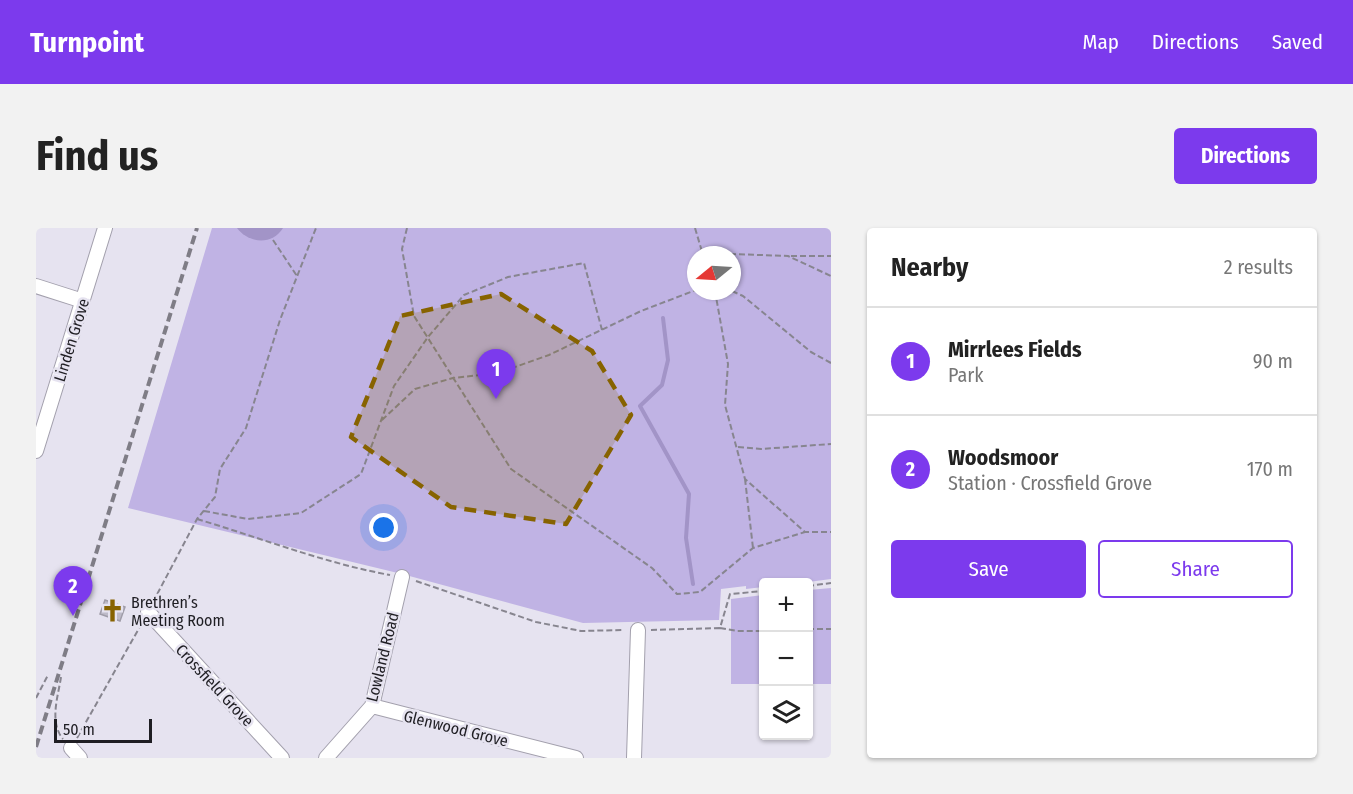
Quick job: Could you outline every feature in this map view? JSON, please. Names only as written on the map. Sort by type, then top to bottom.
[{"type":"street","name":"Linden Grove","points":[[36,451],[105,228]]},
{"type":"street","points":[[36,286],[83,301]]},
{"type":"street","name":"Lowland Road","points":[[326,758],[372,706],[402,576]]},
{"type":"street","name":"Crossfield Grove","points":[[148,612],[282,758]]},
{"type":"street","points":[[634,758],[638,630]]},
{"type":"street","name":"Glenwood Grove","points":[[372,706],[576,758]]},
{"type":"path","points":[[61,677],[54,718],[58,733],[75,753],[197,519],[215,497],[220,469],[246,428],[280,320],[316,228]]},
{"type":"path","points":[[407,228],[402,249],[414,316],[511,469],[652,568],[676,594],[700,592],[753,548],[805,532],[831,532]]},
{"type":"path","points":[[694,228],[700,246]]},
{"type":"path","points":[[273,240],[297,276]]},
{"type":"path","points":[[741,255],[831,256]]},
{"type":"path","points":[[788,256],[831,276]]},
{"type":"path","points":[[204,511],[248,519],[301,513],[360,474],[394,386],[428,337],[464,295],[508,277],[584,263],[602,330]]},
{"type":"path","points":[[380,422],[415,389],[453,378],[498,373],[549,355],[641,310],[687,293]]},
{"type":"path","points":[[741,295],[812,352],[831,363]]},
{"type":"path","points":[[717,300],[728,364],[725,405],[745,479],[753,548]]},
{"type":"path","points":[[737,447],[761,449],[831,444]]},
{"type":"path","points":[[745,479],[805,532]]},
{"type":"path","points":[[197,519],[270,541],[322,560],[402,576],[536,622],[581,631],[720,628],[737,632],[759,631]]},
{"type":"path","points":[[813,585],[831,583]]},
{"type":"path","points":[[720,628],[730,594],[759,591]]},
{"type":"path","points":[[813,629],[831,628]]},
{"type":"path","points":[[36,698],[48,675]]},
{"type":"highlighted area","points":[[501,294],[592,351],[631,415],[566,524],[451,507],[351,437],[400,316]]},
{"type":"shaded area","points":[[212,228],[831,228],[831,579],[813,581],[813,578],[759,578],[759,587],[746,589],[746,586],[721,589],[719,620],[583,623],[402,574],[128,508]]},
{"type":"shaded area","points":[[237,228],[283,228],[273,238],[260,240],[247,237]]},
{"type":"shaded area","points":[[831,588],[831,684],[813,684],[813,590]]},
{"type":"shaded area","points":[[759,596],[759,684],[731,684],[731,599]]},
{"type":"building","name":"Brethren’s Meeting Room","points":[[105,600],[125,607],[120,621],[100,614]]},
{"type":"waterway","points":[[663,318],[668,360],[662,385],[640,406],[689,494],[686,538],[693,584]]},
{"type":"railway","points":[[36,747],[197,228]]},
{"type":"place","name":"Mirrlees Fields","points":[[496,399]]},
{"type":"place","name":"Brethren’s Meeting Room","points":[[113,611]]},
{"type":"place","name":"Woodsmoor","points":[[73,616]]}]
